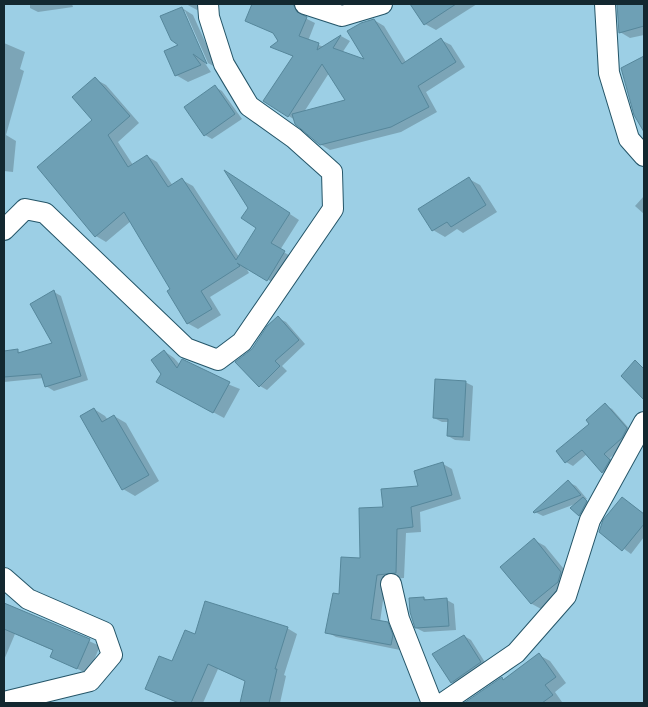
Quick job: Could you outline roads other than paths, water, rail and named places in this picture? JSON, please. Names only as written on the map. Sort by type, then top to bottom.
[{"type":"street","points":[[4,230],[24,209],[45,213],[186,348],[218,360],[242,342],[333,209],[332,172],[294,138],[249,106],[224,64],[208,17],[208,4]]},
{"type":"street","points":[[305,4],[342,16],[382,4]]},
{"type":"street","points":[[605,4],[609,73],[629,139],[644,156]]},
{"type":"street","points":[[443,703],[516,654],[566,596],[590,520],[644,422]]},
{"type":"street","points":[[4,578],[28,599],[104,632],[112,655],[90,681],[4,702]]},
{"type":"street","points":[[391,584],[399,620],[432,703]]}]
